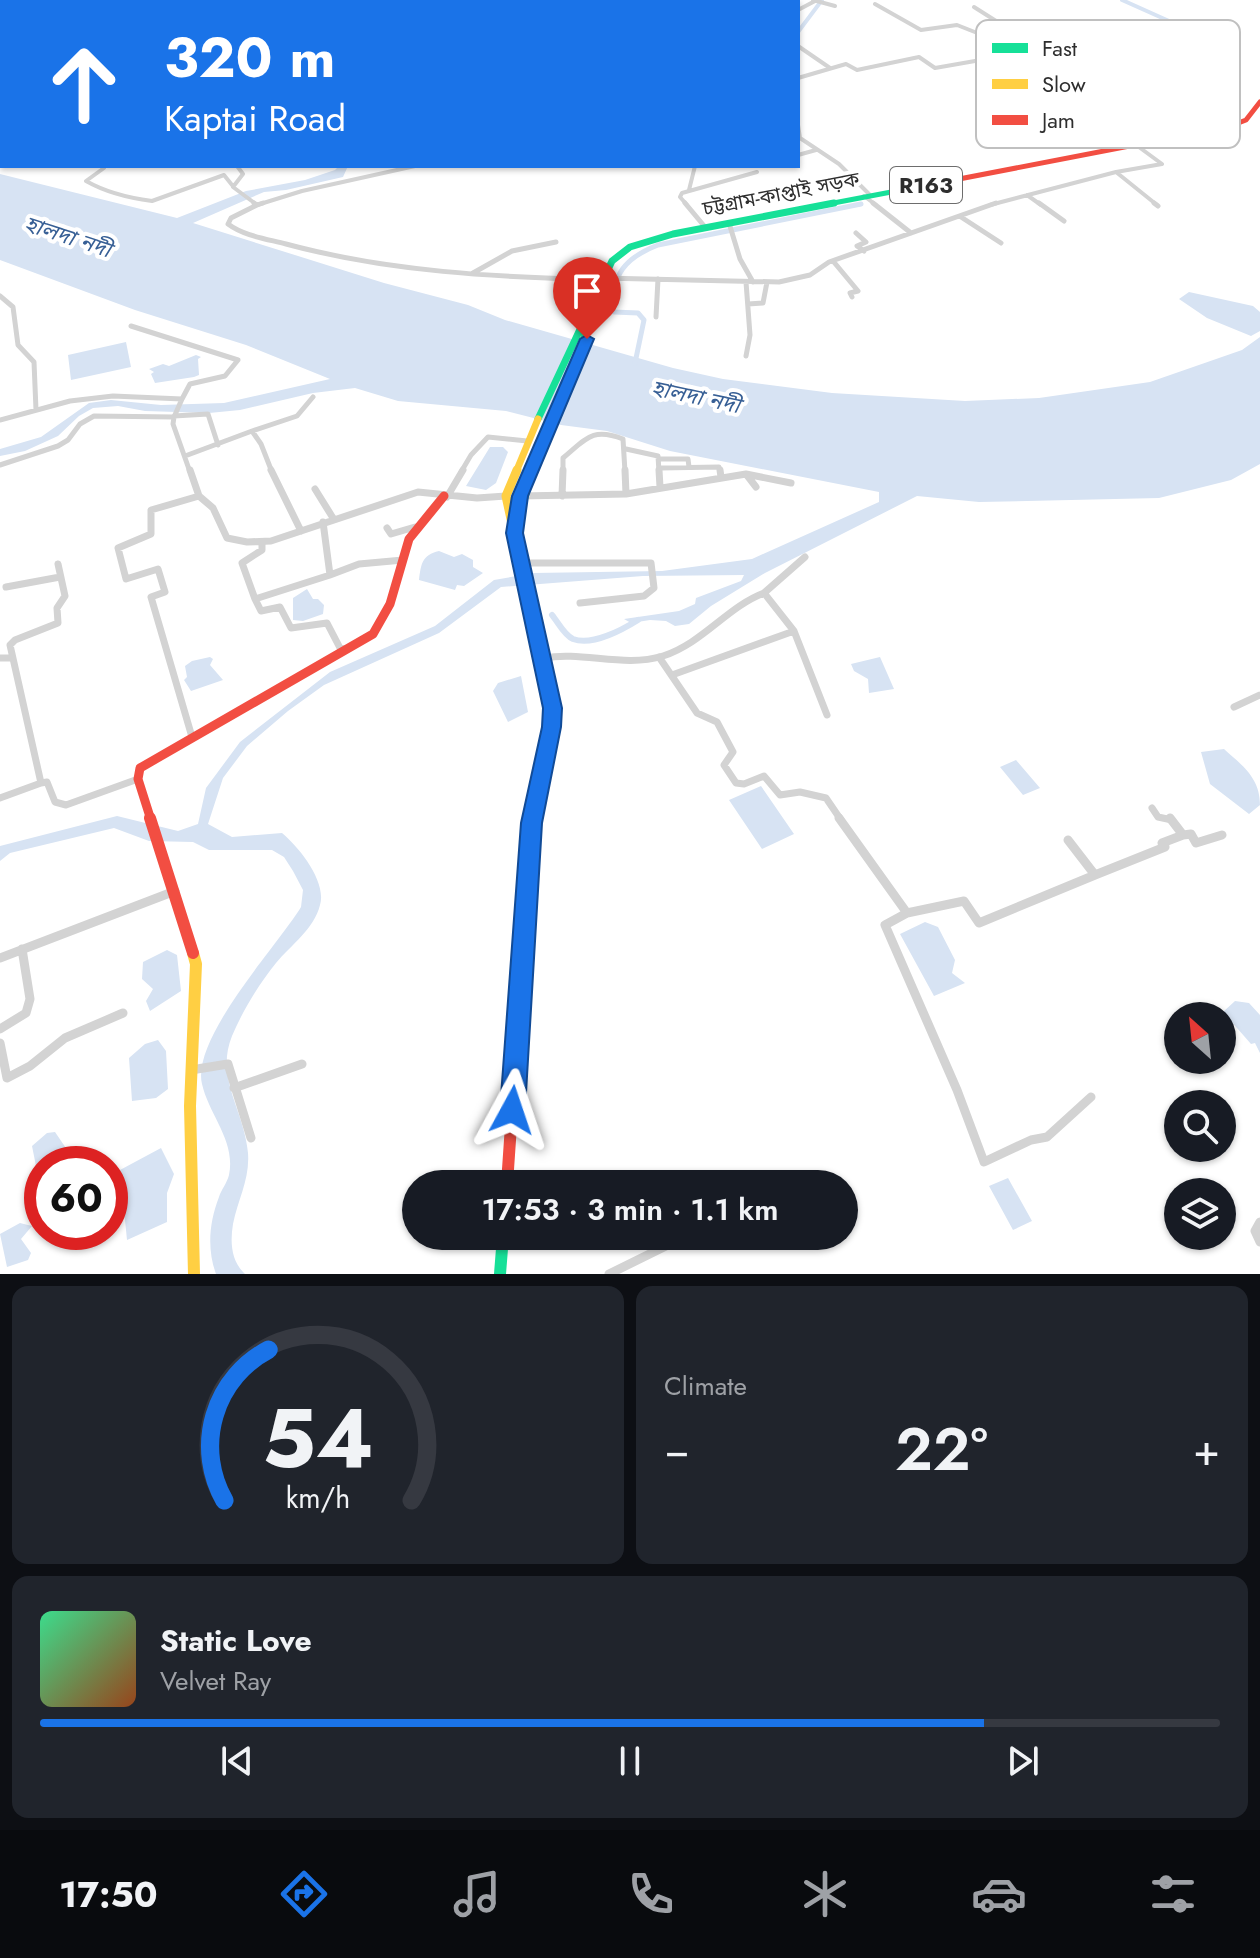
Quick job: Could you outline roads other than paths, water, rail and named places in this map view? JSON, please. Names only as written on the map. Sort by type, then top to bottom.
[{"type":"main road","points":[[1240,123],[1250,117],[1260,102]]},
{"type":"main road","name":"চট্টগ্রাম-কাপ্তাই সড়ক","points":[[602,280],[612,261],[630,247],[705,227],[1114,148]]},
{"type":"main road","name":"R163","points":[[508,1170],[531,823],[552,727],[550,687],[506,496],[527,441],[602,280]]},
{"type":"main road","name":"R163","points":[[515,533],[520,496],[587,339],[602,280]]},
{"type":"main road","points":[[194,1274],[196,964],[138,779],[140,768],[366,638],[381,626],[415,527],[445,496]]},
{"type":"main road","points":[[500,1274],[502,1250]]},
{"type":"street","points":[[816,1],[835,6]]},
{"type":"street","points":[[875,4],[894,12],[892,16],[916,29],[957,25],[976,32]]},
{"type":"street","points":[[974,7],[994,20]]},
{"type":"street","points":[[800,47],[830,68]]},
{"type":"street","points":[[800,78],[846,64],[857,70],[919,57],[935,68],[976,61]]},
{"type":"street","points":[[800,139],[839,164],[867,196],[911,233]]},
{"type":"street","points":[[406,168],[302,191],[257,205],[231,218],[229,225],[279,243],[323,253],[473,273],[602,280],[767,282],[810,275],[833,261],[1027,195],[1116,172],[1162,164],[1140,148]]},
{"type":"street","points":[[800,154],[816,150]]},
{"type":"street","points":[[101,168],[86,181],[106,191],[152,201],[227,175],[232,185],[257,205]]},
{"type":"street","points":[[232,185],[243,174],[238,168]]},
{"type":"street","points":[[689,190],[694,168]]},
{"type":"street","points":[[745,168],[750,173]]},
{"type":"street","points":[[705,227],[680,197],[689,190],[757,172]]},
{"type":"street","points":[[1116,172],[1158,206]]},
{"type":"street","points":[[1027,195],[1064,221]]},
{"type":"street","points":[[961,217],[1001,243]]},
{"type":"street","points":[[729,223],[750,282],[750,335],[746,356]]},
{"type":"street","points":[[856,233],[866,242],[857,246],[864,251]]},
{"type":"street","points":[[473,273],[491,258],[507,252],[556,242]]},
{"type":"street","points":[[833,261],[858,291],[850,293],[852,297]]},
{"type":"street","points":[[656,317],[658,279]]},
{"type":"street","points":[[748,304],[763,303],[767,282]]},
{"type":"street","points":[[0,296],[15,312],[16,345],[21,354],[34,362],[36,410]]},
{"type":"street","points":[[131,326],[237,358],[238,362],[225,376],[187,386],[173,424],[199,496],[213,508],[229,539],[262,542],[418,492],[445,496],[506,496]]},
{"type":"street","points":[[0,420],[70,401],[113,396],[181,402]]},
{"type":"street","points":[[185,456],[297,416],[313,397]]},
{"type":"street","points":[[0,465],[58,446],[68,440],[80,424],[94,416],[208,414],[218,445]]},
{"type":"street","points":[[252,431],[301,531]]},
{"type":"street","points":[[562,496],[563,458],[588,435],[601,432],[623,439],[626,449],[626,494]]},
{"type":"street","points":[[445,496],[471,455],[488,437],[527,441]]},
{"type":"street","points":[[626,449],[660,459],[688,459],[689,467]]},
{"type":"street","points":[[660,459],[660,487]]},
{"type":"street","points":[[660,468],[719,467],[721,477]]},
{"type":"street","points":[[674,468],[678,484]]},
{"type":"street","points":[[520,496],[626,494],[746,474],[791,483]]},
{"type":"street","points":[[746,474],[756,487]]},
{"type":"street","points":[[315,489],[333,518]]},
{"type":"street","points":[[192,737],[151,597],[165,592],[158,569],[126,579],[118,548],[151,534],[151,510],[199,496]]},
{"type":"street","points":[[323,522],[330,575]]},
{"type":"street","points":[[387,528],[391,534],[415,527]]},
{"type":"street","points":[[262,542],[262,550],[242,563],[261,611],[280,607],[291,628],[327,623],[340,648],[344,649]]},
{"type":"street","points":[[544,658],[565,652],[593,659],[659,657],[719,625],[747,598],[764,593],[805,557]]},
{"type":"street","points":[[255,599],[359,564],[403,560]]},
{"type":"street","points":[[523,568],[651,563],[654,588],[644,596],[580,603]]},
{"type":"street","points":[[41,783],[10,645],[15,640],[58,623],[57,608],[65,596],[58,564]]},
{"type":"street","points":[[6,587],[60,577]]},
{"type":"street","points":[[764,593],[794,631],[827,715]]},
{"type":"street","points":[[672,675],[794,631]]},
{"type":"street","points":[[659,657],[697,713],[717,722],[733,752],[724,765],[736,783],[744,784],[764,776],[780,795],[800,792],[826,798],[856,846],[876,865],[907,913]]},
{"type":"street","points":[[0,658],[12,658]]},
{"type":"street","points":[[1234,707],[1260,695]]},
{"type":"street","points":[[0,798],[47,782],[55,802],[66,805],[138,779]]},
{"type":"street","points":[[1152,808],[1158,817],[1170,818],[1183,835]]},
{"type":"street","points":[[1091,1097],[1047,1137],[1031,1140],[984,1162],[957,1090],[885,925],[907,913],[964,901],[979,923],[1165,847],[1162,843],[1183,835],[1191,834],[1196,843],[1222,835]]},
{"type":"street","points":[[1068,840],[1095,875]]},
{"type":"street","points":[[0,958],[175,891]]},
{"type":"street","points":[[0,1029],[26,1013],[30,999],[22,949]]},
{"type":"street","points":[[0,1043],[7,1078],[30,1066],[65,1038],[123,1013]]},
{"type":"street","points":[[195,1069],[228,1064],[251,1138]]},
{"type":"street","points":[[234,1088],[302,1064]]},
{"type":"street","points":[[1260,1222],[1255,1231],[1260,1242]]},
{"type":"street","points":[[609,1274],[658,1250]]},
{"type":"water","name":"হালদা নদী","points":[[347,168],[343,177],[264,192],[193,223],[384,283],[468,305],[505,320],[673,368],[723,379],[832,393],[965,401],[1039,398],[1150,382],[1242,350],[1260,337],[1260,464],[1231,480],[1159,498],[979,502],[917,496],[765,573],[711,606],[689,624],[675,626],[666,621],[650,620],[631,623],[624,619],[679,611],[695,604],[696,598],[741,581],[744,575],[643,576],[501,587],[439,633],[324,685],[288,711],[247,746],[223,778],[208,824],[232,837],[282,833],[310,866],[321,896],[313,922],[276,963],[252,998],[232,1036],[227,1066],[248,1153],[247,1172],[232,1238],[234,1257],[245,1274],[216,1274],[210,1246],[211,1226],[229,1175],[230,1163],[225,1139],[205,1095],[202,1065],[222,1018],[301,907],[303,890],[284,857],[272,850],[209,850],[193,842],[149,841],[114,828],[10,853],[0,861],[0,846],[117,816],[178,831],[198,824],[206,788],[240,742],[330,672],[435,626],[494,580],[533,573],[662,571],[752,559],[879,502],[879,492],[670,451],[607,431],[561,425],[506,411],[398,401],[355,388],[209,413],[145,411],[118,406],[93,408],[79,416],[58,436],[25,451],[0,456],[0,449],[41,437],[89,403],[111,400],[161,405],[224,403],[330,379],[246,345],[135,310],[0,260],[0,174],[177,218],[246,191],[305,180]]},
{"type":"water","points":[[1189,292],[1253,306],[1260,312],[1260,331],[1251,336],[1207,318],[1179,299]]},
{"type":"water","points":[[126,342],[131,367],[71,380],[68,355]]},
{"type":"water","points":[[196,355],[201,357],[198,359],[199,375],[155,383],[151,374],[154,372],[149,369],[163,364],[169,366]]},
{"type":"water","points":[[490,447],[503,447],[508,452],[496,483],[486,490],[466,486]]},
{"type":"water","points":[[439,551],[454,557],[462,554],[473,560],[473,567],[483,573],[464,586],[457,585],[455,590],[419,580],[423,561]]},
{"type":"water","points":[[307,589],[313,599],[324,605],[323,614],[303,621],[293,620],[293,598]]},
{"type":"water","points":[[210,657],[213,659],[210,665],[223,680],[191,691],[184,680],[187,677],[185,666]]},
{"type":"water","points":[[880,657],[894,689],[869,693],[868,679],[854,671],[851,664]]},
{"type":"water","points":[[521,676],[528,712],[508,722],[493,691],[498,683]]},
{"type":"water","points":[[1224,749],[1249,773],[1257,787],[1260,805],[1249,814],[1210,784],[1201,752]]},
{"type":"water","points":[[1016,760],[1040,788],[1023,795],[1000,767]]},
{"type":"water","points":[[761,786],[794,834],[762,849],[729,800]]},
{"type":"water","points":[[925,922],[938,927],[955,960],[952,973],[965,983],[934,996],[900,934]]},
{"type":"water","points":[[167,950],[177,955],[181,991],[150,1011],[146,1001],[153,989],[142,979],[143,962]]},
{"type":"water","points":[[1234,1002],[1249,1003],[1260,1015],[1260,1053],[1255,1043],[1251,1044],[1236,1027]]},
{"type":"water","points":[[158,1040],[166,1051],[168,1089],[156,1098],[132,1101],[129,1058],[145,1044]]},
{"type":"water","points":[[55,1132],[65,1146],[32,1146],[47,1133]]},
{"type":"water","points":[[161,1148],[174,1174],[167,1193],[167,1222],[128,1240],[128,1166]]},
{"type":"water","points":[[1008,1178],[1032,1221],[1013,1230],[989,1186]]},
{"type":"water","points":[[20,1223],[24,1224],[21,1239],[24,1250],[31,1253],[28,1260],[7,1267],[0,1234]]},
{"type":"waterway","points":[[800,29],[822,0]]},
{"type":"waterway","points":[[1122,0],[1167,20]]},
{"type":"waterway","points":[[635,363],[644,320],[638,313],[614,312],[610,309],[618,277],[637,256],[658,245],[861,204],[856,205]]},
{"type":"waterway","points":[[552,615],[567,635],[581,641],[607,636],[638,620]]}]
